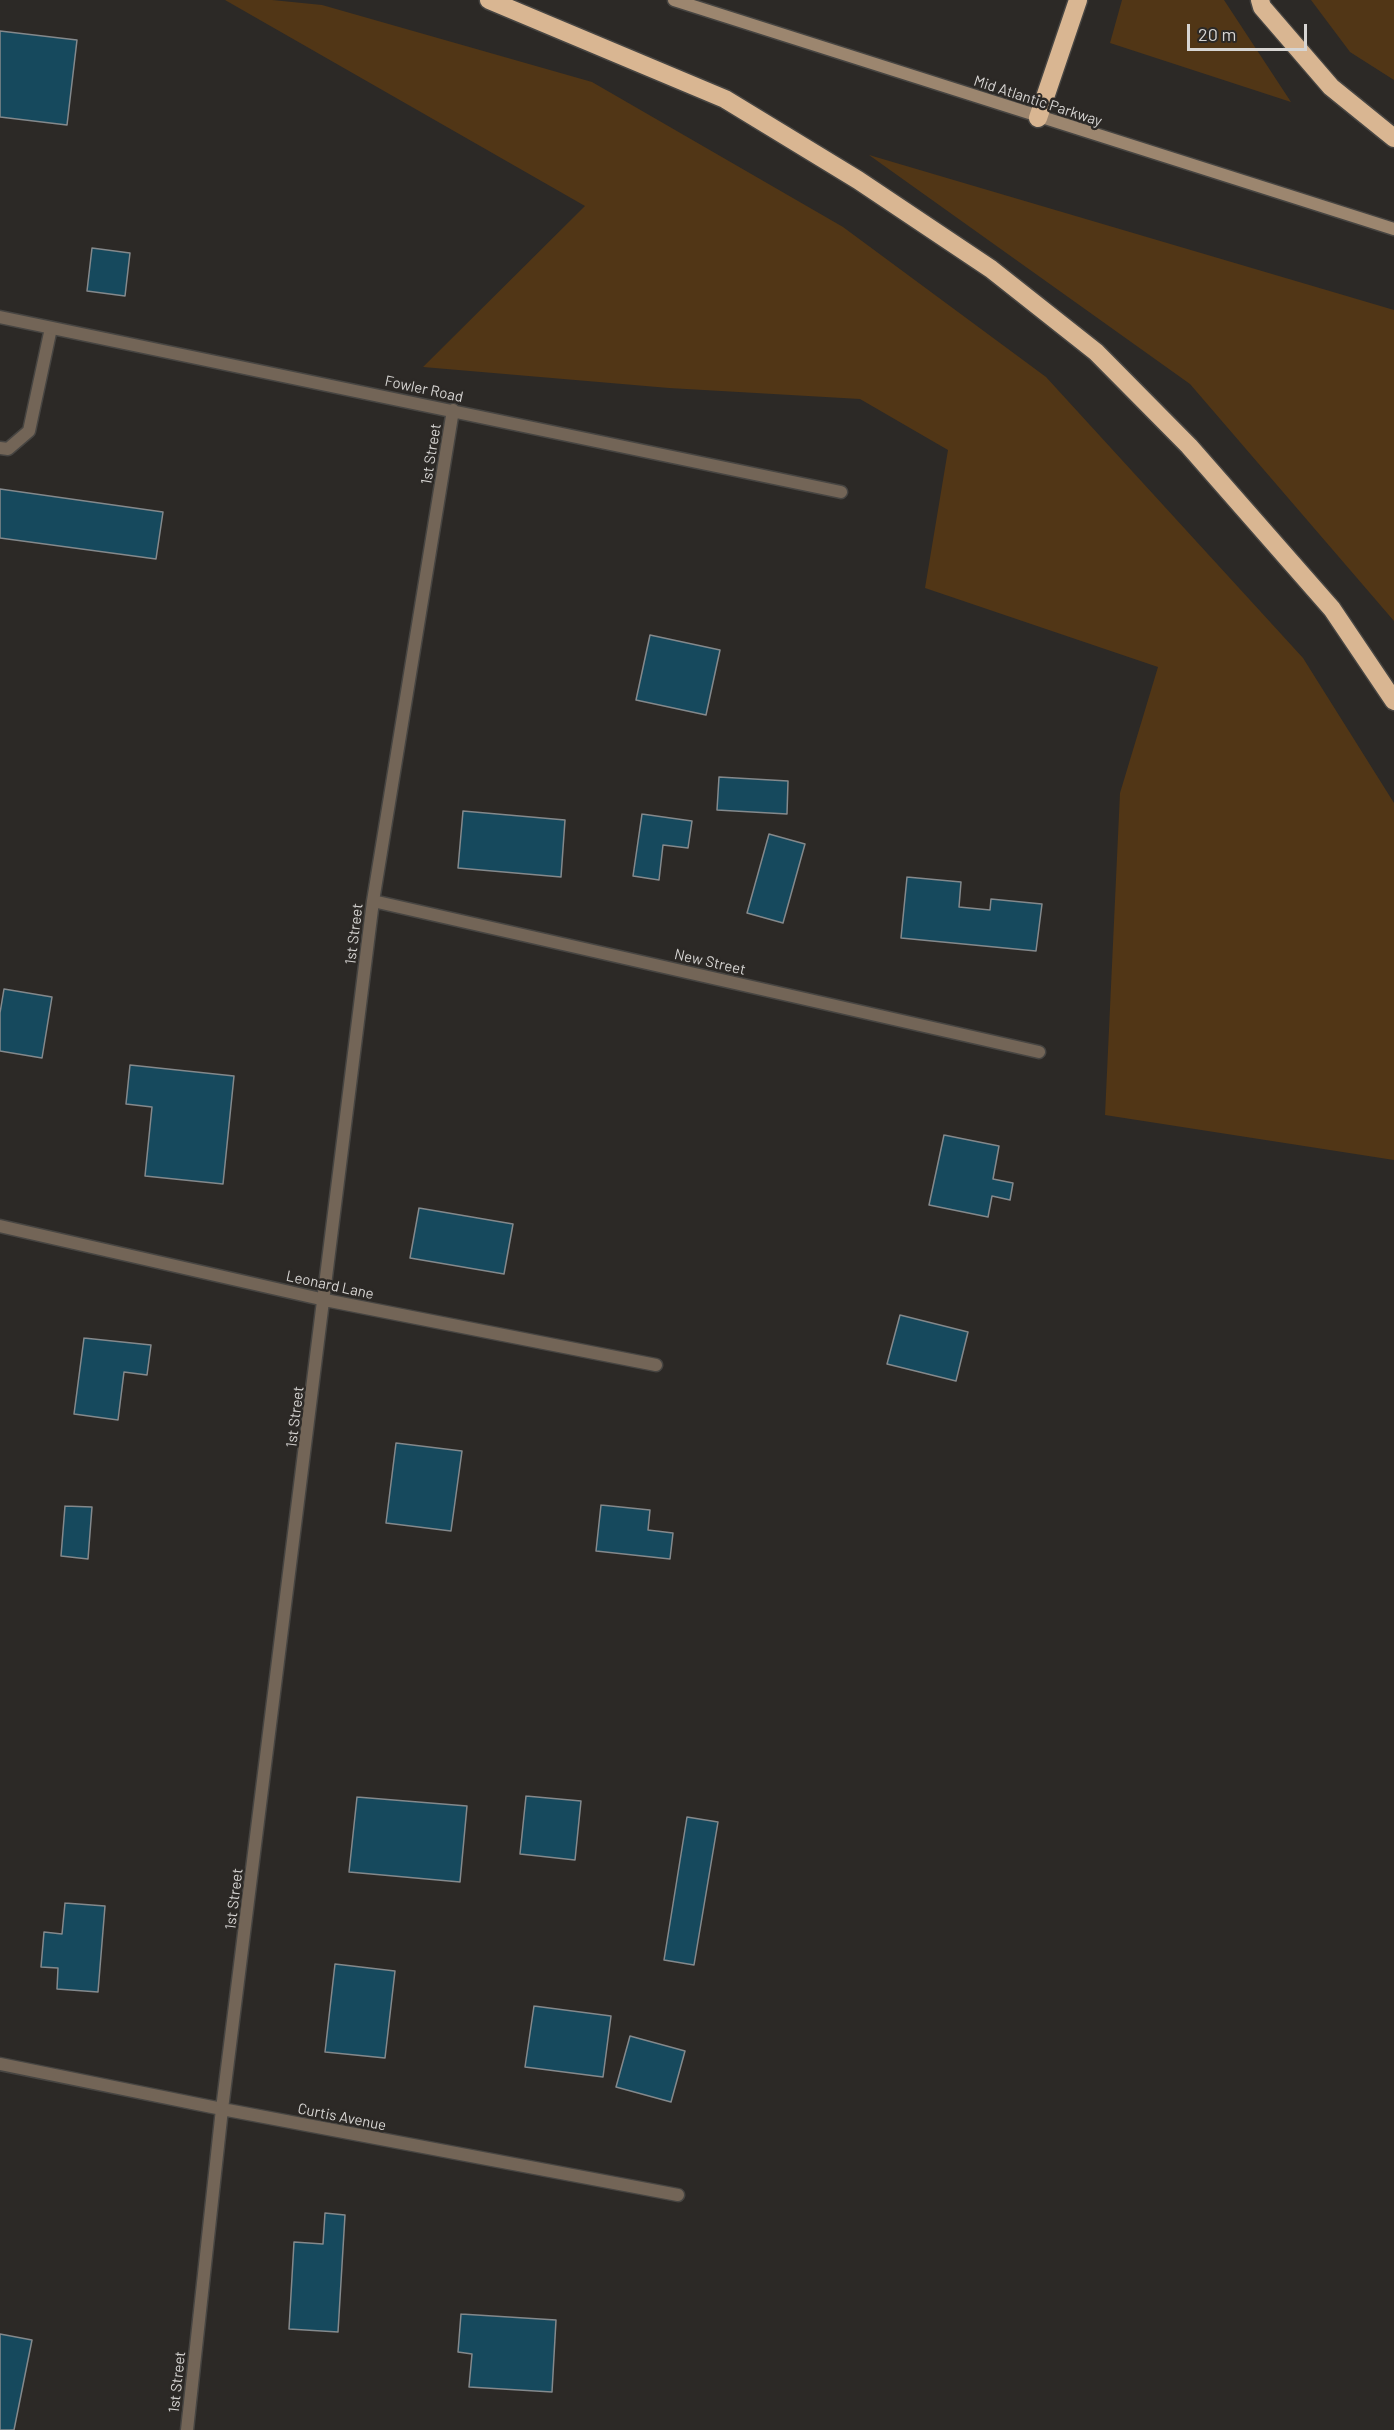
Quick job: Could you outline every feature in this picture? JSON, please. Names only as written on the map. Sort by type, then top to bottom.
[{"type":"highway","points":[[489,0],[725,99],[858,180],[991,269],[1096,352],[1189,446],[1332,609],[1394,701]]},
{"type":"highway","points":[[1038,118],[1078,0]]},
{"type":"highway","points":[[1260,0],[1262,7],[1331,87],[1394,138]]},
{"type":"main road","name":"Mid Atlantic Parkway","points":[[674,0],[1038,118],[1394,229]]},
{"type":"street","name":"Fowler Road","points":[[0,317],[841,492]]},
{"type":"street","points":[[0,448],[8,449],[29,431],[51,328]]},
{"type":"street","name":"1st Street","points":[[187,2430],[222,2109],[326,1300],[373,901],[453,410]]},
{"type":"street","name":"New Street","points":[[373,901],[1039,1052]]},
{"type":"street","name":"Leonard Lane","points":[[0,1226],[326,1300],[656,1365]]},
{"type":"street","name":"Curtis Avenue","points":[[0,2064],[222,2109],[678,2195]]},
{"type":"shaded area","points":[[225,0],[272,0],[322,5],[592,82],[843,227],[1046,377],[1303,658],[1394,803],[1394,1160],[1105,1115],[1120,793],[1158,667],[925,588],[948,450],[860,399],[669,388],[423,367],[585,206]]},
{"type":"shaded area","points":[[1122,0],[1224,0],[1291,102],[1110,43]]},
{"type":"shaded area","points":[[1311,0],[1394,0],[1394,80],[1350,52]]},
{"type":"shaded area","points":[[869,155],[1394,310],[1394,621],[1190,384]]},
{"type":"building","points":[[0,31],[77,40],[67,125],[0,117]]},
{"type":"building","points":[[92,248],[130,253],[125,296],[87,291]]},
{"type":"building","points":[[0,489],[163,512],[156,559],[0,538]]},
{"type":"building","points":[[650,635],[720,650],[706,715],[636,700]]},
{"type":"building","points":[[719,777],[788,781],[787,814],[717,810]]},
{"type":"building","points":[[463,811],[565,820],[561,877],[458,868]]},
{"type":"building","points":[[642,814],[692,821],[688,848],[663,845],[659,880],[633,876]]},
{"type":"building","points":[[769,834],[805,844],[783,923],[747,913]]},
{"type":"building","points":[[907,877],[961,882],[959,907],[990,910],[991,899],[1042,904],[1036,951],[901,938]]},
{"type":"building","points":[[4,989],[52,997],[42,1058],[0,1051],[0,1013]]},
{"type":"building","points":[[130,1065],[234,1076],[223,1184],[145,1176],[152,1107],[126,1104]]},
{"type":"building","points":[[944,1135],[999,1146],[993,1179],[1013,1183],[1010,1200],[992,1196],[988,1217],[929,1205]]},
{"type":"building","points":[[419,1208],[513,1224],[504,1274],[410,1258]]},
{"type":"building","points":[[900,1315],[968,1332],[956,1381],[887,1364]]},
{"type":"building","points":[[84,1338],[151,1345],[147,1375],[124,1372],[118,1420],[74,1414]]},
{"type":"building","points":[[396,1443],[462,1451],[451,1531],[386,1523]]},
{"type":"building","points":[[601,1505],[650,1510],[648,1530],[673,1533],[670,1559],[596,1551]]},
{"type":"building","points":[[65,1506],[92,1507],[88,1559],[61,1556]]},
{"type":"building","points":[[526,1796],[581,1801],[575,1860],[520,1854]]},
{"type":"building","points":[[357,1797],[467,1806],[460,1882],[349,1872]]},
{"type":"building","points":[[687,1817],[718,1822],[694,1965],[664,1960]]},
{"type":"building","points":[[65,1903],[105,1906],[98,1992],[57,1989],[58,1968],[41,1967],[44,1932],[62,1934]]},
{"type":"building","points":[[335,1964],[395,1971],[385,2058],[325,2052]]},
{"type":"building","points":[[534,2006],[611,2016],[603,2077],[525,2067]]},
{"type":"building","points":[[630,2036],[685,2051],[671,2102],[616,2087]]},
{"type":"building","points":[[325,2213],[345,2215],[338,2332],[289,2329],[294,2242],[323,2244]]},
{"type":"building","points":[[461,2314],[556,2320],[552,2392],[469,2387],[472,2354],[458,2352]]},
{"type":"building","points":[[0,2334],[32,2340],[14,2430],[0,2430]]}]
